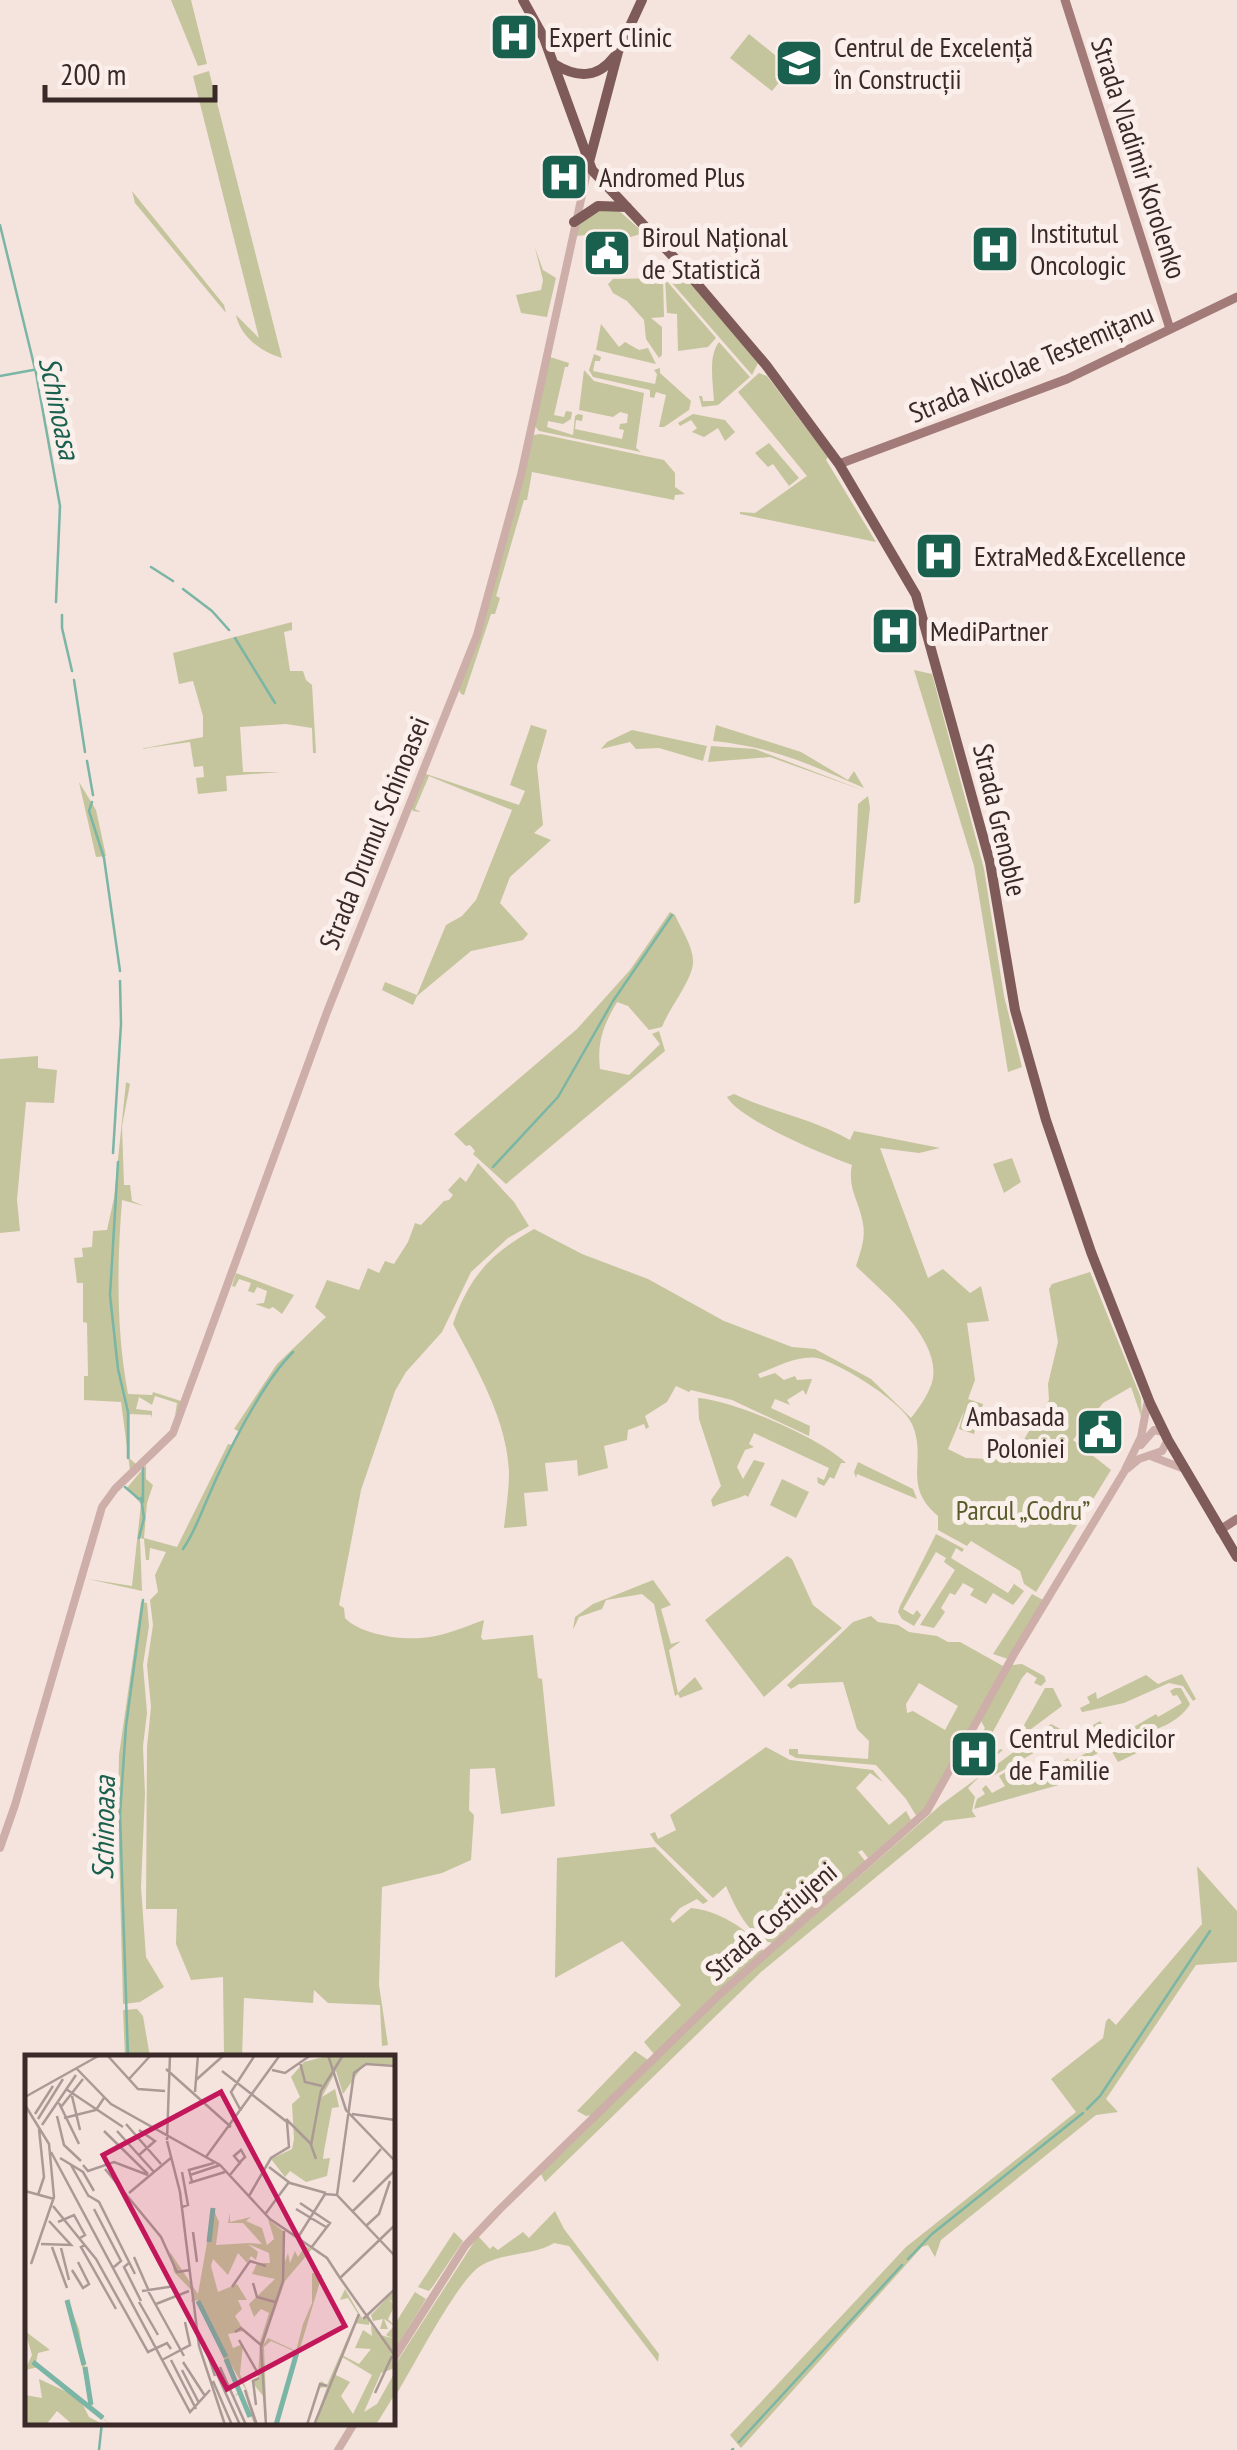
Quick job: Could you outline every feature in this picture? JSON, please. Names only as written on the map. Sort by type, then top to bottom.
[{"type":"main road","name":"Strada Grenoble","points":[[523,0],[540,29],[597,177],[746,340],[839,464],[918,601],[990,862],[1029,1068],[1090,1252],[1165,1436],[1237,1558]]},
{"type":"main road","points":[[589,163],[618,52],[642,0]]},
{"type":"main road","name":"Strada Vladimir Korolenko","points":[[1065,0],[1170,329]]},
{"type":"main road","points":[[554,64],[571,73],[589,74],[607,66],[618,52]]},
{"type":"main road","points":[[574,222],[598,206],[626,207]]},
{"type":"main road","name":"Strada Nicolae Testemițanu","points":[[839,464],[1053,384],[1237,297]]},
{"type":"main road","points":[[1220,1530],[1237,1519]]},
{"type":"street","name":"Strada Drumul Schinoasei","points":[[0,1848],[16,1806],[102,1506],[173,1433],[308,1061],[478,635],[521,475],[589,163]]},
{"type":"street","name":"Strada Costiujeni","points":[[395,2356],[465,2246],[499,2210],[720,1995],[928,1811],[1013,1656],[1124,1472],[1145,1426],[1148,1397]]},
{"type":"street","points":[[1134,1452],[1154,1430],[1165,1436]]},
{"type":"street","name":"Strada Costiujeni","points":[[1124,1472],[1162,1451],[1165,1436]]},
{"type":"street","points":[[1142,1443],[1146,1457],[1165,1459],[1184,1469]]},
{"type":"street","points":[[338,2450],[353,2425]]},
{"type":"green space","points":[[171,0],[191,0],[207,64],[198,66]]},
{"type":"green space","points":[[749,34],[791,68],[772,91],[730,58]]},
{"type":"green space","points":[[209,71],[282,358],[253,342],[238,323],[236,315],[259,338],[193,76]]},
{"type":"green space","points":[[132,191],[224,305],[226,313],[135,203]]},
{"type":"green space","points":[[617,209],[644,233],[627,238],[616,232],[576,236],[576,228],[591,211]]},
{"type":"green space","points":[[535,248],[543,270],[556,278],[547,317],[521,313],[516,295],[541,290],[543,280]]},
{"type":"green space","points":[[675,266],[758,363],[752,375],[665,275]]},
{"type":"green space","points":[[663,278],[664,317],[651,318],[662,327],[659,358],[646,339],[644,320],[608,284],[613,279]]},
{"type":"green space","points":[[665,279],[716,338],[708,347],[678,351],[677,314],[667,313]]},
{"type":"green space","points":[[601,324],[619,347],[625,342],[639,350],[648,348],[656,364],[596,350]]},
{"type":"green space","points":[[719,342],[750,377],[718,405],[702,407],[699,396],[703,401],[714,401],[712,362]]},
{"type":"green space","points":[[594,354],[601,357],[595,361],[593,371],[655,384],[654,370],[660,368],[660,373],[691,401],[689,410],[659,427],[666,395],[656,392],[654,398],[650,397],[650,390],[593,377],[589,370]]},
{"type":"green space","points":[[550,357],[569,363],[554,415],[564,417],[566,411],[572,412],[571,419],[563,424],[548,421],[547,427],[573,435],[575,416],[578,414],[583,415],[582,421],[576,420],[575,429],[622,439],[624,430],[619,429],[620,424],[627,423],[628,414],[620,412],[613,417],[579,410],[584,370],[594,381],[644,393],[636,448],[641,452],[539,431],[535,426]]},
{"type":"green space","points":[[759,373],[767,376],[828,457],[826,460],[876,542],[740,514],[755,513],[807,476],[738,392]]},
{"type":"green space","points":[[693,414],[725,420],[735,432],[725,441],[718,428],[704,437],[692,432],[697,428],[691,420],[680,426],[678,423]]},
{"type":"green space","points":[[533,435],[664,460],[675,473],[675,487],[685,494],[675,495],[674,500],[532,472],[527,500],[496,596],[500,598],[464,695],[459,690],[500,564]]},
{"type":"green space","points":[[769,443],[799,478],[789,486],[773,464],[768,467],[755,453]]},
{"type":"green space","points":[[292,622],[292,630],[284,632],[290,671],[303,671],[312,685],[316,753],[312,728],[286,724],[240,727],[243,772],[281,772],[226,776],[227,791],[198,794],[196,778],[204,777],[203,766],[194,767],[190,742],[140,749],[203,737],[203,716],[193,681],[179,684],[173,653]]},
{"type":"green space","points":[[914,670],[932,674],[984,869],[1004,996],[1022,1067],[1008,1072],[974,866]]},
{"type":"green space","points":[[531,725],[547,730],[537,766],[543,825],[534,833],[551,840],[510,877],[500,903],[528,934],[523,940],[471,951],[417,996],[413,1005],[382,990],[385,982],[417,995],[446,925],[462,916],[476,900],[512,810],[429,776],[415,809],[421,812],[413,811],[411,807],[424,775],[426,774],[519,805],[525,791],[510,785]]},
{"type":"green space","points":[[716,725],[801,752],[848,780],[854,771],[864,788],[773,752],[713,741]]},
{"type":"green space","points":[[632,730],[707,746],[703,761],[659,748],[636,749],[630,742],[601,749]]},
{"type":"green space","points":[[711,746],[755,749],[865,791],[770,757],[708,762]]},
{"type":"green space","points":[[79,782],[96,810],[106,856],[96,857]]},
{"type":"green space","points":[[868,796],[860,902],[854,904],[858,804]]},
{"type":"green space","points":[[670,912],[691,949],[690,976],[662,1027],[649,1030],[628,1006],[617,1002],[602,1034],[600,1069],[629,1075],[660,1044],[652,1034],[659,1031],[665,1051],[506,1184],[473,1154],[470,1145],[466,1146],[454,1134],[577,1029],[630,970]]},
{"type":"green space","points":[[38,1056],[38,1068],[57,1070],[54,1103],[26,1102],[17,1200],[20,1231],[0,1233],[0,1059]]},
{"type":"green space","points":[[126,1082],[130,1084],[122,1126],[124,1185],[130,1185],[132,1201],[144,1206],[122,1200],[119,1297],[128,1394],[153,1392],[181,1401],[175,1416],[177,1403],[155,1396],[152,1405],[139,1397],[136,1409],[152,1411],[152,1418],[130,1414],[130,1459],[136,1464],[130,1470],[121,1402],[84,1400],[84,1376],[88,1376],[87,1323],[83,1322],[83,1283],[77,1283],[74,1258],[83,1257],[82,1248],[92,1247],[93,1231],[107,1230]]},
{"type":"green space","name":"Parcul „Codru”","points":[[734,1094],[850,1140],[854,1131],[940,1148],[919,1153],[880,1148],[928,1278],[943,1269],[970,1293],[981,1286],[989,1321],[967,1323],[975,1380],[968,1399],[983,1404],[974,1434],[959,1429],[964,1411],[948,1449],[966,1458],[1012,1460],[1029,1431],[1046,1429],[1046,1423],[1036,1421],[1049,1400],[1048,1384],[1058,1342],[1049,1289],[1052,1284],[1090,1272],[1141,1398],[1142,1419],[1131,1387],[1103,1403],[1073,1440],[1111,1470],[1036,1592],[1024,1584],[1020,1571],[971,1541],[967,1546],[938,1530],[938,1516],[927,1505],[918,1483],[918,1449],[907,1415],[870,1385],[817,1358],[795,1360],[758,1374],[760,1378],[775,1373],[784,1380],[795,1376],[797,1380],[812,1379],[806,1395],[803,1390],[787,1400],[790,1405],[775,1399],[771,1408],[810,1426],[809,1436],[732,1400],[676,1386],[667,1402],[645,1416],[649,1427],[646,1429],[644,1424],[628,1430],[627,1440],[604,1446],[608,1468],[578,1476],[577,1460],[545,1463],[548,1491],[524,1493],[527,1526],[504,1528],[509,1472],[503,1433],[489,1395],[453,1324],[466,1293],[483,1268],[534,1229],[582,1254],[648,1279],[724,1321],[792,1347],[815,1349],[871,1379],[911,1418],[927,1394],[933,1362],[927,1347],[907,1316],[856,1266],[864,1229],[852,1188],[852,1165],[748,1116],[727,1097]]},
{"type":"green space","points":[[1012,1158],[1021,1182],[1004,1193],[993,1164]]},
{"type":"green space","points":[[478,1163],[514,1202],[529,1226],[508,1238],[471,1272],[442,1332],[406,1372],[395,1391],[361,1490],[339,1605],[352,1624],[391,1637],[429,1637],[484,1620],[483,1640],[533,1635],[538,1678],[542,1679],[555,1806],[501,1814],[495,1768],[470,1769],[469,1810],[474,1815],[471,1860],[442,1873],[382,1887],[379,1985],[388,2045],[382,2046],[380,2005],[328,2003],[314,1990],[313,2003],[244,1998],[242,2055],[203,2055],[224,2052],[223,1977],[191,1980],[176,1944],[177,1909],[146,1909],[147,1747],[151,1707],[147,1665],[153,1625],[150,1600],[158,1592],[155,1575],[166,1552],[150,1548],[146,1560],[144,1539],[140,1538],[142,1591],[88,1579],[132,1586],[141,1504],[127,1488],[146,1465],[146,1479],[153,1485],[144,1538],[177,1547],[228,1444],[233,1445],[240,1432],[234,1429],[277,1364],[326,1317],[315,1307],[327,1280],[359,1290],[368,1268],[379,1273],[385,1261],[394,1264],[415,1223],[421,1225],[449,1200],[453,1195],[448,1190],[460,1177],[466,1182]]},
{"type":"green space","points":[[236,1273],[294,1295],[282,1314],[273,1307],[255,1304],[264,1303],[267,1291],[257,1287],[254,1293],[248,1291],[251,1283],[239,1279],[232,1286]]},
{"type":"green space","points":[[698,1398],[776,1422],[818,1443],[846,1463],[841,1463],[834,1479],[830,1477],[824,1486],[817,1477],[824,1480],[829,1468],[754,1433],[749,1444],[754,1447],[745,1450],[737,1467],[743,1479],[754,1460],[765,1463],[748,1497],[713,1507],[711,1500],[721,1486],[699,1419]]},
{"type":"green space","points":[[858,1462],[913,1489],[917,1499],[857,1474],[856,1478]]},
{"type":"green space","points":[[782,1479],[809,1492],[796,1518],[770,1505]]},
{"type":"green space","points":[[936,1534],[964,1549],[962,1552],[956,1548],[951,1558],[1008,1593],[1014,1584],[1006,1578],[1024,1591],[1013,1605],[993,1593],[986,1604],[970,1595],[974,1589],[963,1583],[955,1595],[950,1593],[941,1608],[945,1612],[934,1628],[920,1625],[955,1570],[936,1552],[903,1609],[913,1615],[917,1610],[921,1615],[914,1626],[902,1619],[900,1606]]},
{"type":"green space","points":[[787,1556],[792,1559],[813,1605],[842,1628],[764,1697],[705,1620]]},
{"type":"green space","points":[[653,1580],[671,1605],[661,1609],[671,1644],[681,1641],[669,1650],[678,1693],[695,1677],[703,1689],[680,1698],[675,1696],[654,1604],[642,1594],[606,1600],[602,1609],[579,1617],[573,1630],[575,1617],[593,1604]]},
{"type":"green space","points":[[1032,1594],[1043,1600],[1008,1659],[993,1654]]},
{"type":"green space","points":[[141,1602],[147,1603],[149,1626],[143,1665],[147,1713],[141,1887],[146,1957],[164,1987],[140,2002],[123,2004],[119,1755]]},
{"type":"green space","points":[[871,1616],[909,1632],[960,1642],[1003,1666],[927,1806],[917,1817],[876,1765],[796,1758],[789,1754],[789,1749],[798,1749],[798,1754],[868,1759],[869,1741],[857,1729],[843,1682],[799,1684],[791,1689],[787,1685],[853,1622]],"holes":[[[919,1683],[958,1706],[945,1730],[913,1711],[907,1713],[906,1704]]]},
{"type":"green space","points":[[1022,1664],[1046,1681],[1041,1686],[1034,1683],[1037,1678],[1027,1672],[1022,1678],[989,1739],[987,1749],[996,1754],[1003,1750],[993,1758],[974,1747],[985,1728],[981,1721],[1012,1665]]},
{"type":"green space","points":[[1182,1674],[1196,1699],[1193,1701],[1183,1686],[1169,1683],[1124,1703],[1078,1713],[1090,1703],[1087,1697],[1096,1692],[1097,1699],[1146,1675],[1158,1684]]},
{"type":"green space","points":[[1045,1688],[1053,1688],[1062,1706],[1015,1741]]},
{"type":"green space","points":[[1181,1688],[1190,1704],[1181,1715],[1142,1734],[1132,1728],[1182,1703],[1170,1691]]},
{"type":"green space","points":[[1100,1721],[1098,1727],[1104,1737],[1122,1727],[1136,1733],[1132,1740],[1139,1752],[1118,1762],[1104,1738],[1099,1740],[1093,1725]]},
{"type":"green space","points":[[1051,1724],[1064,1731],[1064,1736],[991,1777],[984,1774]]},
{"type":"green space","points":[[766,1747],[790,1760],[873,1770],[883,1782],[870,1773],[856,1788],[889,1825],[906,1811],[911,1820],[868,1858],[862,1850],[858,1852],[866,1862],[772,1943],[750,1928],[726,1886],[713,1898],[650,1834],[655,1832],[658,1839],[676,1830],[670,1815]]},
{"type":"green space","points":[[1096,1747],[1098,1753],[1075,1765],[1080,1779],[974,1809],[977,1799],[985,1794],[982,1789],[986,1785],[992,1793],[1005,1786],[999,1776],[1016,1766],[1010,1773],[1019,1781],[1068,1758],[1071,1762]]},
{"type":"green space","points":[[980,1776],[968,1788],[975,1797],[972,1811],[976,1817],[944,1821],[761,1972],[545,2182],[541,2174],[721,1997],[942,1804]]},
{"type":"green space","points":[[655,1847],[708,1901],[703,1904],[697,1899],[680,1908],[670,1919],[673,1923],[691,1908],[712,1913],[741,1928],[764,1952],[654,2054],[644,2042],[681,2005],[622,1941],[555,1978],[557,1858]]},
{"type":"green space","points":[[1197,1866],[1237,1911],[1237,1962],[1196,1965],[1106,2099],[1118,2112],[1096,2115],[941,2240],[935,2257],[928,2245],[922,2247],[741,2448],[730,2435],[906,2247],[1076,2112],[1051,2079],[1103,2038],[1109,2018],[1116,2025],[1202,1924]]},
{"type":"green space","points":[[137,2009],[143,2016],[150,2055],[125,2055],[123,2010]]},
{"type":"green space","points":[[635,2051],[648,2060],[592,2115],[577,2111]]},
{"type":"green space","points":[[555,2211],[564,2229],[659,2354],[658,2362],[569,2246],[554,2243],[488,2262],[469,2276],[395,2397],[395,2365],[478,2236],[490,2249],[493,2246],[498,2250],[523,2232],[529,2238]]},
{"type":"green space","points":[[454,2232],[463,2241],[429,2291],[418,2287]]},
{"type":"green space","points":[[415,2292],[426,2299],[395,2350],[395,2324]]},
{"type":"waterway","name":"Schinoasa","points":[[0,225],[36,373],[60,506],[56,602]]},
{"type":"waterway","points":[[0,376],[33,370]]},
{"type":"waterway","points":[[151,567],[173,581]]},
{"type":"waterway","points":[[183,589],[229,630]]},
{"type":"waterway","name":"Schinoasa","points":[[62,615],[72,671]]},
{"type":"waterway","points":[[235,638],[275,703]]},
{"type":"waterway","name":"Schinoasa","points":[[74,680],[85,752]]},
{"type":"waterway","name":"Schinoasa","points":[[87,761],[93,795]]},
{"type":"waterway","name":"Schinoasa","points":[[92,802],[89,811],[104,858],[120,971]]},
{"type":"waterway","points":[[493,1167],[558,1097],[613,1001],[672,915]]},
{"type":"waterway","name":"Schinoasa","points":[[113,1153],[120,981]]},
{"type":"waterway","name":"Schinoasa","points":[[118,1162],[110,1295],[118,1369],[128,1412],[128,1458]]},
{"type":"waterway","points":[[183,1549],[245,1422],[293,1352]]},
{"type":"waterway","points":[[143,1468],[143,1502]]},
{"type":"waterway","points":[[125,1487],[139,1499]]},
{"type":"waterway","name":"Schinoasa","points":[[139,1538],[144,1518],[141,1498]]},
{"type":"waterway","name":"Schinoasa","points":[[128,2055],[120,1814],[126,1726],[143,1600]]},
{"type":"waterway","points":[[1087,2109],[1100,2096],[1210,1931]]},
{"type":"waterway","points":[[908,2259],[932,2234],[1083,2113]]},
{"type":"waterway","points":[[739,2442],[902,2265]]},
{"type":"waterway","name":"Schinoasa","points":[[99,2450],[102,2425]]},
{"type":"place","name":"Expert Clinic","points":[[514,37]]},
{"type":"place","name":"Centrul de Excelență în Construcții","points":[[799,63]]},
{"type":"place","name":"Andromed Plus","points":[[564,177]]},
{"type":"place","name":"Institutul Oncologic","points":[[995,249]]},
{"type":"place","name":"Biroul Național de Statistică","points":[[607,253]]},
{"type":"place","name":"ExtraMed&Excellence","points":[[939,556]]},
{"type":"place","name":"MediPartner","points":[[895,631]]},
{"type":"place","name":"Ambasada Poloniei","points":[[1100,1432]]},
{"type":"place","name":"Centrul Medicilor de Familie","points":[[974,1754]]}]
